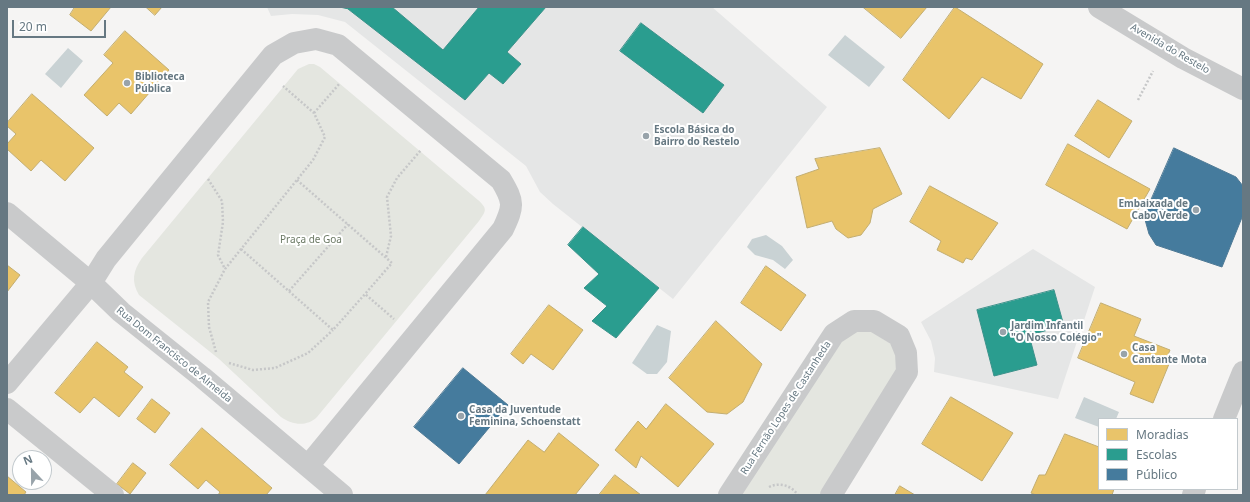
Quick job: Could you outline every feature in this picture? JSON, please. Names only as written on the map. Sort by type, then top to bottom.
[{"type":"street","name":"Avenida do Restelo","points":[[1099,7],[1183,58],[1243,89]]},
{"type":"street","points":[[7,383],[91,283],[106,259],[274,55],[294,43],[316,39],[338,45],[501,180],[510,195],[511,212],[503,229],[308,466]]},
{"type":"street","name":"Rua Dom Francisco de Almeida","points":[[7,213],[91,283],[121,312],[202,377],[342,495]]},
{"type":"street","name":"Rua Fernão Lopes de Castanheda","points":[[729,495],[834,334],[854,321],[874,321],[899,336],[906,353],[906,372],[831,495]]},
{"type":"street","points":[[1224,418],[1243,372]]},
{"type":"street","points":[[7,409],[113,495]]},
{"type":"path","points":[[314,113],[358,62]]},
{"type":"path","points":[[1138,100],[1154,68]]},
{"type":"path","points":[[218,360],[209,327],[208,302],[225,269],[313,160],[325,137],[314,113],[262,69]]},
{"type":"path","points":[[386,257],[391,236],[387,197],[397,178],[440,129]]},
{"type":"path","points":[[189,158],[208,179],[222,201],[223,222],[218,255],[225,269]]},
{"type":"path","points":[[218,360],[253,370],[275,368],[308,353],[333,330],[392,263],[297,180]]},
{"type":"path","points":[[289,291],[348,224]]},
{"type":"path","points":[[241,249],[333,330]]},
{"type":"path","points":[[365,294],[397,321],[413,338]]},
{"type":"path","points":[[202,377],[218,360]]},
{"type":"path","points":[[764,490],[777,484],[784,485],[791,488],[798,495]]},
{"type":"shaded area","name":"Escola Básica do Bairro do Restelo","points":[[267,7],[712,7],[827,107],[673,299],[553,204],[540,192],[526,166],[345,22],[318,15],[292,14],[271,16]]},
{"type":"shaded area","points":[[845,35],[885,67],[869,87],[828,55]]},
{"type":"shaded area","points":[[68,48],[83,61],[61,88],[45,74]]},
{"type":"shaded area","points":[[766,235],[782,246],[793,260],[785,269],[773,260],[755,255],[747,247],[752,239]]},
{"type":"shaded area","name":"Jardim Infantil \"O Nosso Colégio\"","points":[[1033,249],[1095,287],[1058,399],[934,372],[935,358],[931,341],[921,322]]},
{"type":"shaded area","points":[[657,325],[671,331],[667,362],[657,374],[647,374],[632,363]]},
{"type":"shaded area","points":[[1084,397],[1119,412],[1116,418],[1098,418],[1098,427],[1075,418]]},
{"type":"green space","name":"Praça de Goa","points":[[309,64],[314,64],[320,67],[478,200],[485,210],[479,221],[317,417],[304,424],[299,424],[290,422],[281,417],[219,359],[139,295],[136,290],[134,276],[142,258],[298,69]]},
{"type":"green space","points":[[854,321],[906,353],[831,495],[729,495]]},
{"type":"building: Moradias","points":[[75,7],[111,7],[91,31],[70,15]]},
{"type":"building: Moradias","points":[[146,7],[162,7],[155,15]]},
{"type":"building: Moradias","points":[[863,7],[927,7],[901,38]]},
{"type":"building: Moradias","points":[[955,7],[1043,64],[1021,99],[982,77],[949,119],[903,80]]},
{"type":"building: Moradias","name":"Biblioteca Pública","points":[[125,31],[169,70],[131,114],[119,103],[107,116],[84,95],[113,63],[104,55]]},
{"type":"building: Moradias","points":[[32,94],[94,148],[65,181],[41,160],[31,171],[7,149],[7,144],[16,134],[7,126],[7,123]]},
{"type":"building: Moradias","points":[[1098,100],[1132,121],[1109,158],[1075,136]]},
{"type":"building: Moradias","points":[[1068,144],[1150,189],[1127,229],[1046,185]]},
{"type":"building: Moradias","points":[[880,148],[902,194],[873,209],[870,223],[861,235],[848,238],[836,229],[832,221],[807,228],[796,177],[819,169],[815,159]]},
{"type":"building: Moradias","points":[[930,186],[998,223],[972,260],[966,258],[963,263],[937,250],[941,241],[910,222]]},
{"type":"building: Moradias","points":[[7,265],[20,275],[7,292]]},
{"type":"building: Moradias","points":[[766,266],[806,295],[781,331],[741,303]]},
{"type":"building: Moradias","name":"Casa Cantante Mota","points":[[1101,303],[1141,319],[1134,336],[1170,350],[1165,362],[1169,364],[1153,403],[1130,394],[1135,382],[1078,358]]},
{"type":"building: Moradias","points":[[549,305],[583,330],[553,370],[531,354],[523,364],[511,354]]},
{"type":"building: Moradias","points":[[716,321],[762,364],[743,402],[727,414],[707,412],[669,378]]},
{"type":"building: Moradias","points":[[97,342],[128,367],[124,372],[143,387],[119,417],[94,397],[80,413],[55,393]]},
{"type":"building: Moradias","points":[[951,397],[1013,433],[982,481],[922,444]]},
{"type":"building: Moradias","points":[[152,399],[170,413],[155,433],[137,419]]},
{"type":"building: Moradias","points":[[666,404],[714,444],[678,487],[641,456],[636,468],[615,450],[638,421],[646,429]]},
{"type":"building: Moradias","points":[[202,428],[272,488],[266,495],[218,495],[220,492],[206,480],[198,489],[170,465]]},
{"type":"building: Moradias","points":[[559,433],[599,465],[575,495],[485,495],[528,440],[544,452]]},
{"type":"building: Moradias","points":[[1065,434],[1098,447],[1098,490],[1114,490],[1112,495],[1036,495],[1031,493],[1039,475],[1045,475]]},
{"type":"building: Moradias","points":[[133,463],[146,473],[130,494],[117,484]]},
{"type":"building: Moradias","points":[[615,475],[641,495],[599,495]]},
{"type":"building: Moradias","points":[[7,476],[12,480],[12,490],[24,490],[26,492],[24,495],[7,495]]},
{"type":"building: Moradias","points":[[900,486],[915,495],[895,495]]},
{"type":"building: Escolas","points":[[340,7],[392,7],[443,50],[479,7],[546,7],[507,52],[521,64],[503,84],[489,73],[465,100],[348,9]]},
{"type":"building: Escolas","points":[[641,23],[724,85],[703,113],[620,51]]},
{"type":"building: Escolas","points":[[583,227],[659,288],[616,338],[592,321],[607,306],[584,288],[599,274],[568,245]]},
{"type":"building: Escolas","points":[[1054,290],[1064,326],[1029,335],[1037,365],[994,376],[977,310]]},
{"type":"building: Público","points":[[1174,148],[1236,177],[1243,186],[1243,215],[1222,267],[1156,245],[1149,234],[1144,216]]},
{"type":"building: Público","name":"Casa da Juventude Feminina, Schoenstatt","points":[[463,368],[508,405],[459,464],[414,427]]},
{"type":"place","name":"Biblioteca Pública","points":[[127,83]]},
{"type":"place","name":"Escola Básica do Bairro do Restelo","points":[[646,136]]},
{"type":"place","name":"Embaixada de Cabo Verde","points":[[1196,210]]},
{"type":"place","name":"Jardim Infantil \"O Nosso Colégio\"","points":[[1003,332]]},
{"type":"place","name":"Casa Cantante Mota","points":[[1124,354]]},
{"type":"place","name":"Casa da Juventude Feminina, Schoenstatt","points":[[461,416]]}]
